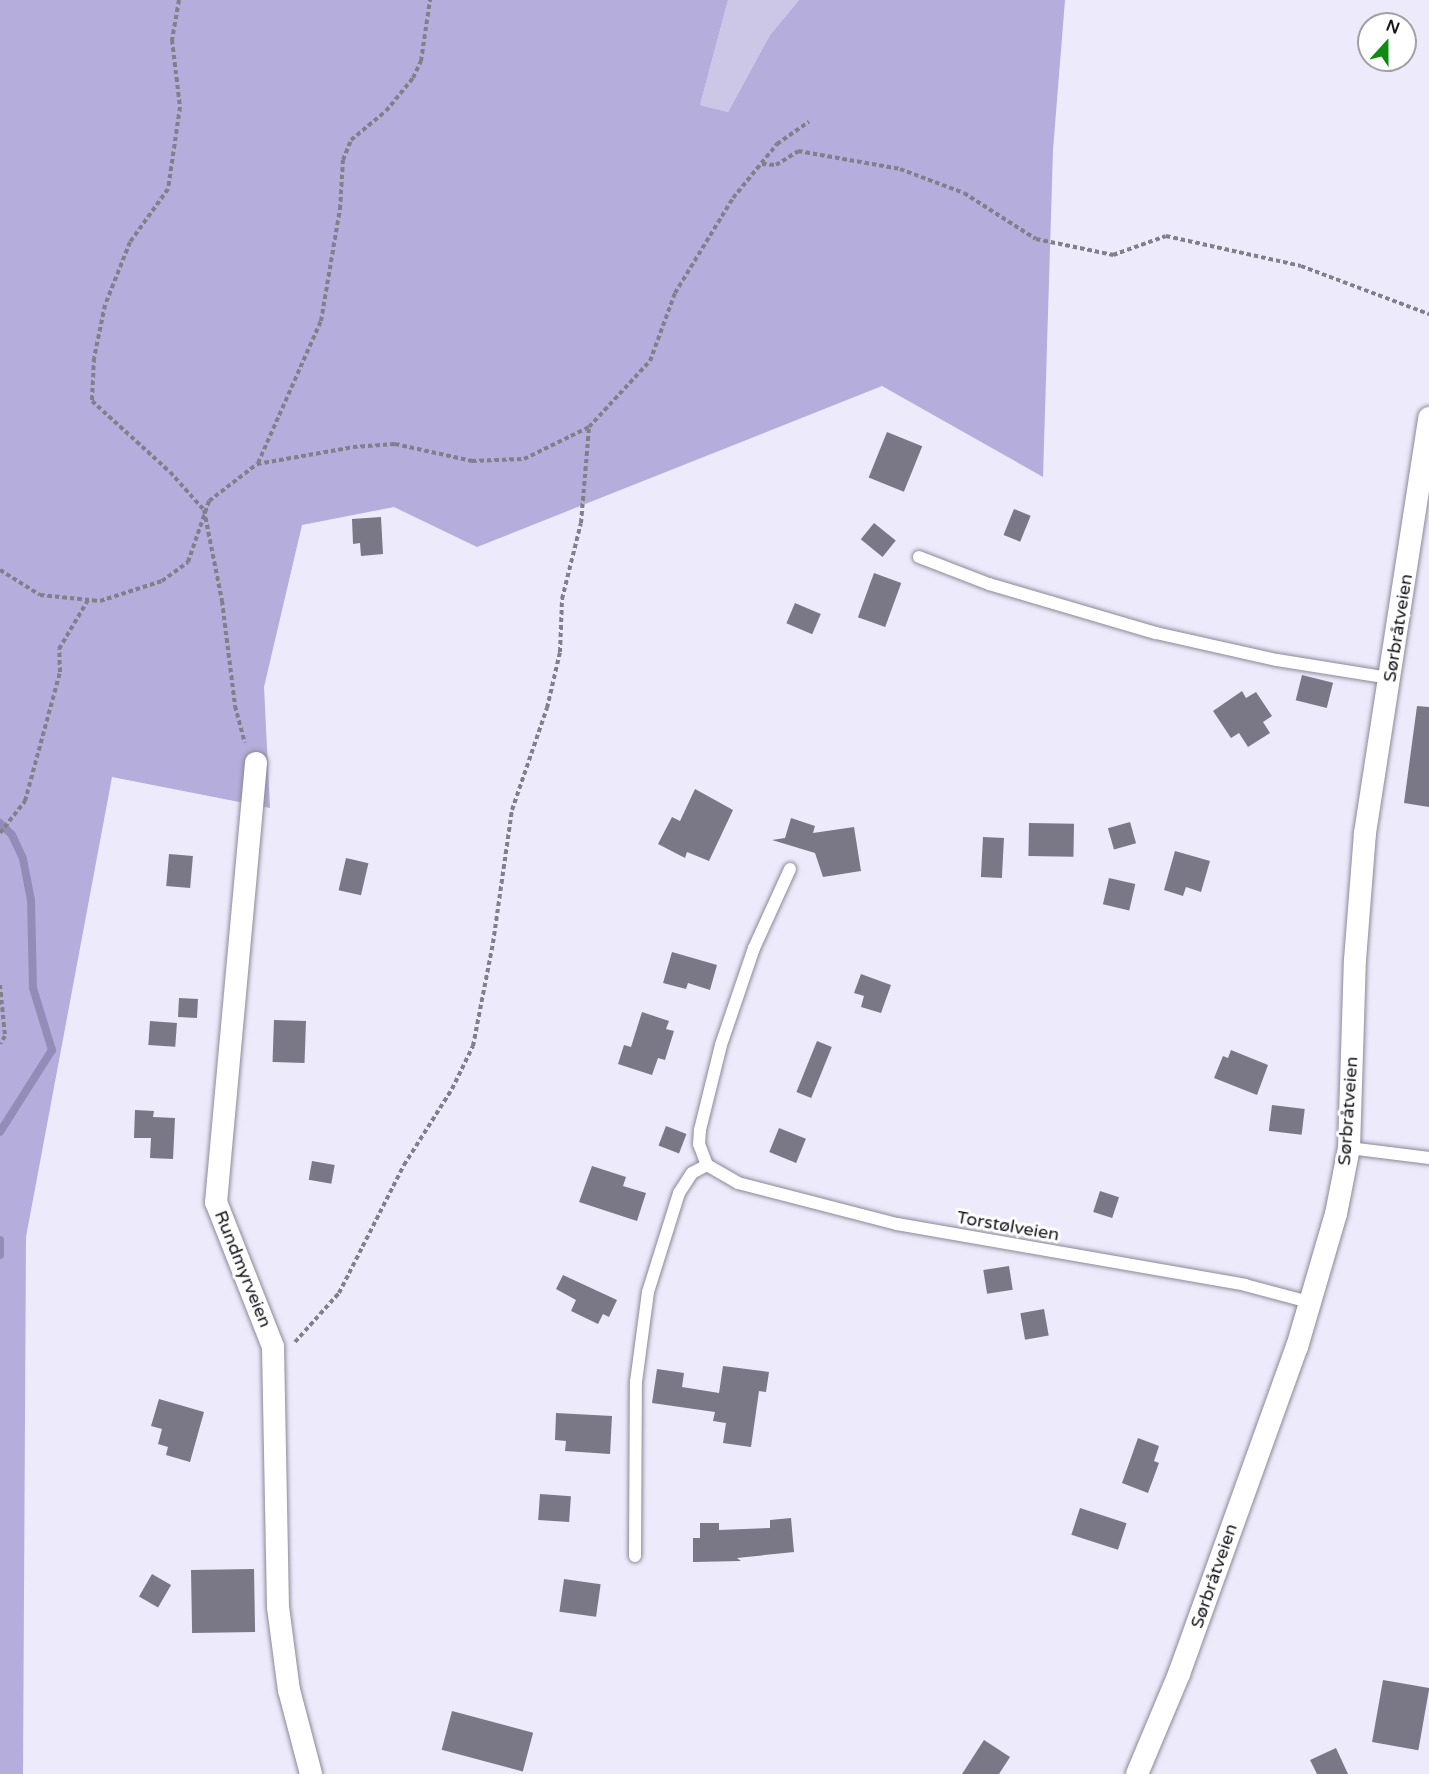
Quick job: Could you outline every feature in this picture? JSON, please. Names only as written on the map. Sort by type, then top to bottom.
[{"type":"street","name":"Sørbråtveien","points":[[1137,1774],[1179,1674],[1297,1347],[1336,1214],[1349,1148],[1359,896],[1389,678],[1429,418]]},
{"type":"street","name":"Rundmyrveien","points":[[256,763],[216,1202],[273,1347],[278,1607],[289,1690],[311,1774]]},
{"type":"lane","points":[[919,557],[989,584],[1156,633],[1277,660],[1389,678]]},
{"type":"lane","points":[[635,1556],[640,1352],[648,1292],[679,1193],[692,1173],[707,1166],[699,1144],[700,1130],[721,1045],[754,948],[790,869]]},
{"type":"lane","points":[[1349,1148],[1429,1158]]},
{"type":"lane","name":"Torstølveien","points":[[707,1166],[738,1183],[897,1224],[1245,1285],[1309,1302]]},
{"type":"path","points":[[178,0],[172,40],[180,107],[168,189],[130,242],[105,305],[94,358],[92,401],[170,472],[204,510],[222,601],[240,734],[256,763]]},
{"type":"path","points":[[257,464],[321,321],[340,209],[343,160],[351,141],[386,111],[413,78],[421,61],[430,0]]},
{"type":"path","points":[[0,570],[40,595],[100,602],[135,593],[162,581],[188,561],[204,510],[222,489],[257,464],[353,447],[395,444],[472,461],[524,459],[589,427],[650,361],[675,292],[698,248],[777,144],[809,122]]},
{"type":"path","points":[[761,164],[776,165],[798,151],[900,169],[964,194],[1036,239],[1113,255],[1166,236],[1301,266],[1429,314]]},
{"type":"path","points":[[290,1348],[339,1293],[473,1046],[493,943],[512,810],[547,708],[560,652],[562,599],[581,524],[589,427]]},
{"type":"path","points":[[1,832],[25,801],[60,672],[59,649],[88,600]]},
{"type":"path","points":[[0,985],[5,1036],[0,1044]]},
{"type":"shaded area","points":[[0,0],[728,0],[700,105],[728,112],[770,35],[799,0],[1065,0],[1053,150],[1043,477],[882,386],[477,547],[394,507],[302,525],[264,687],[270,808],[112,777],[26,1237],[23,1774],[0,1774]]},
{"type":"shaded area","points":[[728,0],[799,0],[770,35],[728,112],[700,105]]},
{"type":"building","points":[[887,432],[922,446],[904,492],[869,477]]},
{"type":"building","points":[[1014,509],[1031,516],[1020,542],[1004,535]]},
{"type":"building","points":[[381,517],[383,554],[361,556],[360,543],[353,544],[352,519]]},
{"type":"building","points":[[874,523],[896,541],[883,557],[861,539]]},
{"type":"building","points":[[874,573],[901,583],[885,627],[858,617]]},
{"type":"building","points":[[795,603],[821,614],[812,634],[786,623]]},
{"type":"building","points":[[1302,675],[1333,683],[1327,708],[1296,700]]},
{"type":"building","points":[[1242,691],[1246,698],[1256,692],[1272,716],[1263,722],[1270,733],[1248,747],[1239,733],[1231,738],[1213,711]]},
{"type":"building","points":[[1417,706],[1429,707],[1429,807],[1404,803]]},
{"type":"building","points":[[695,789],[733,810],[709,861],[687,852],[685,858],[658,844],[672,817],[680,821]]},
{"type":"building","points":[[791,818],[815,826],[813,833],[854,827],[861,871],[823,877],[815,853],[772,840],[785,838]]},
{"type":"building","points":[[1130,822],[1136,843],[1114,849],[1108,828]]},
{"type":"building","points":[[1029,823],[1074,824],[1073,857],[1028,856]]},
{"type":"building","points":[[983,837],[1004,838],[1002,878],[981,877]]},
{"type":"building","points":[[1175,851],[1210,861],[1201,892],[1186,887],[1183,896],[1164,890]]},
{"type":"building","points":[[169,854],[193,856],[190,888],[166,886]]},
{"type":"building","points":[[346,858],[368,863],[361,895],[339,890]]},
{"type":"building","points":[[1109,878],[1135,884],[1129,910],[1103,904]]},
{"type":"building","points":[[672,952],[717,965],[710,990],[688,983],[686,989],[663,983]]},
{"type":"building","points":[[861,974],[891,985],[881,1013],[861,1007],[864,996],[854,993]]},
{"type":"building","points":[[179,998],[198,999],[197,1018],[178,1017]]},
{"type":"building","points":[[642,1012],[669,1021],[666,1029],[674,1031],[665,1060],[658,1058],[652,1075],[618,1064],[624,1045],[631,1047]]},
{"type":"building","points":[[274,1020],[306,1021],[305,1063],[273,1062]]},
{"type":"building","points":[[150,1021],[177,1023],[175,1047],[148,1045]]},
{"type":"building","points":[[817,1041],[832,1047],[811,1098],[796,1092]]},
{"type":"building","points":[[1231,1050],[1268,1065],[1257,1095],[1214,1078],[1223,1056],[1228,1058]]},
{"type":"building","points":[[1272,1105],[1305,1109],[1302,1135],[1269,1131]]},
{"type":"building","points":[[135,1110],[154,1111],[153,1117],[175,1118],[173,1159],[150,1158],[151,1138],[134,1138]]},
{"type":"building","points":[[666,1126],[687,1134],[679,1153],[658,1146]]},
{"type":"building","points":[[779,1128],[806,1139],[796,1163],[769,1152]]},
{"type":"building","points":[[312,1161],[335,1165],[331,1184],[309,1180]]},
{"type":"building","points":[[592,1166],[626,1177],[623,1186],[646,1193],[637,1221],[579,1202]]},
{"type":"building","points":[[1100,1191],[1119,1197],[1112,1218],[1093,1212]]},
{"type":"building","points":[[1009,1266],[1013,1290],[987,1294],[983,1270]]},
{"type":"building","points":[[563,1275],[617,1300],[609,1317],[603,1314],[598,1324],[571,1311],[576,1300],[556,1289]]},
{"type":"building","points":[[1044,1309],[1049,1336],[1025,1340],[1020,1313]]},
{"type":"building","points":[[723,1366],[769,1372],[766,1392],[759,1391],[751,1447],[723,1443],[726,1423],[713,1421],[715,1412],[652,1403],[657,1369],[684,1373],[682,1387],[719,1393]]},
{"type":"building","points":[[159,1399],[204,1412],[190,1462],[166,1455],[168,1447],[158,1444],[162,1429],[151,1426]]},
{"type":"building","points":[[556,1413],[612,1416],[610,1454],[565,1451],[566,1441],[555,1440]]},
{"type":"building","points":[[1138,1438],[1159,1446],[1154,1461],[1159,1463],[1148,1493],[1122,1483]]},
{"type":"building","points":[[540,1494],[571,1496],[569,1522],[538,1520]]},
{"type":"building","points":[[1080,1508],[1127,1523],[1118,1550],[1071,1535]]},
{"type":"building","points":[[791,1518],[794,1552],[737,1558],[741,1561],[693,1562],[693,1538],[700,1538],[700,1523],[719,1523],[719,1530],[770,1528],[770,1520]]},
{"type":"building","points":[[254,1569],[255,1632],[192,1633],[191,1570]]},
{"type":"building","points":[[152,1574],[171,1585],[158,1608],[139,1597]]},
{"type":"building","points":[[564,1579],[601,1584],[596,1617],[559,1612]]},
{"type":"building","points":[[1383,1680],[1429,1688],[1418,1750],[1372,1742]]},
{"type":"building","points":[[452,1711],[533,1733],[523,1771],[442,1750]]},
{"type":"building","points":[[984,1740],[1010,1757],[999,1774],[962,1774]]},
{"type":"building","points":[[1336,1748],[1348,1774],[1317,1774],[1310,1760]]},
{"type":"waterway","points":[[0,823],[12,835],[23,859],[31,900],[33,988],[52,1050],[0,1132]]},
{"type":"waterway","points":[[0,1240],[0,1255]]}]
